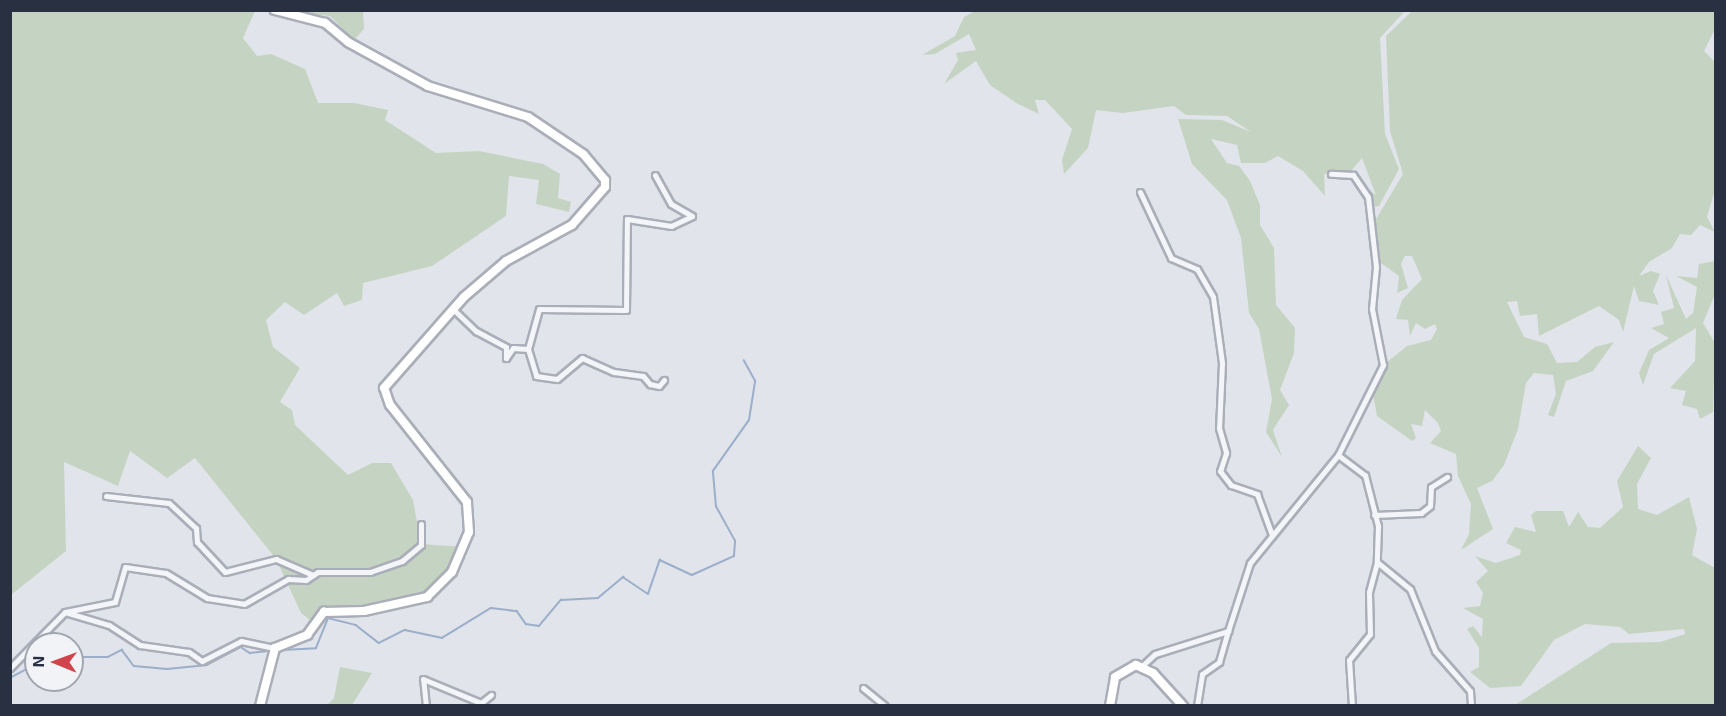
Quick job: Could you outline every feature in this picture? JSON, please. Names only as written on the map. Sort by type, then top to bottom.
[{"type":"main road","points":[[260,705],[274,648],[307,635],[328,611],[364,611],[427,597],[443,585],[457,562],[469,532],[467,502],[390,405],[384,388],[453,309],[506,261],[573,225],[602,194],[605,180],[583,154],[518,112],[428,86],[325,23],[274,10]]},
{"type":"main road","points":[[1110,705],[1115,676],[1126,667],[1143,665],[1184,705]]},
{"type":"street","points":[[1197,705],[1202,674],[1219,663],[1246,570],[1338,455],[1384,356],[1372,309],[1376,267],[1368,197],[1353,175],[1331,174]]},
{"type":"street","points":[[655,175],[671,204],[692,216],[671,226],[627,219],[626,310],[539,309],[528,349],[532,373],[549,379],[570,372],[582,358],[614,372],[643,376],[650,384],[659,386],[664,380]]},
{"type":"street","points":[[1140,192],[1172,258],[1197,269],[1213,297],[1222,363],[1219,428],[1226,453],[1220,471],[1231,484],[1257,494],[1272,535]]},
{"type":"street","points":[[453,309],[476,331],[506,347],[506,358],[513,348],[528,349]]},
{"type":"street","points":[[1338,455],[1365,475],[1374,515],[1377,562],[1369,592],[1370,634],[1349,660],[1352,705]]},
{"type":"street","points":[[1374,515],[1421,513],[1430,506],[1431,487],[1446,477]]},
{"type":"street","points":[[106,496],[169,503],[196,528],[197,542],[225,572],[276,558],[313,575]]},
{"type":"street","points":[[10,668],[64,612],[115,602],[121,573],[132,565],[180,579],[207,598],[231,603],[270,594],[288,579],[313,575],[370,572],[402,561],[421,544],[421,524]]},
{"type":"street","points":[[1377,562],[1410,590],[1435,651],[1470,691],[1471,705]]},
{"type":"street","points":[[64,612],[109,625],[140,645],[189,652],[202,661],[241,641],[274,648]]},
{"type":"street","points":[[1143,665],[1155,654],[1228,631]]},
{"type":"street","points":[[426,705],[423,680],[481,703],[491,695]]},
{"type":"street","points":[[863,688],[885,705]]},
{"type":"green space","points":[[1413,10],[1715,11],[1715,29],[1704,51],[1715,62],[1715,190],[1707,217],[1715,232],[1700,225],[1691,235],[1680,234],[1672,248],[1649,262],[1639,276],[1651,271],[1660,274],[1653,291],[1659,305],[1639,301],[1634,286],[1623,332],[1619,320],[1599,306],[1539,336],[1537,314],[1520,316],[1517,301],[1507,302],[1524,337],[1547,344],[1557,363],[1577,362],[1595,347],[1614,342],[1593,371],[1566,381],[1554,417],[1548,415],[1556,394],[1553,375],[1534,373],[1526,383],[1518,429],[1504,465],[1492,481],[1477,488],[1493,529],[1461,550],[1469,534],[1471,504],[1458,476],[1456,454],[1430,443],[1441,431],[1438,423],[1425,410],[1422,426],[1411,424],[1416,438],[1412,441],[1377,416],[1373,394],[1367,394],[1386,363],[1407,346],[1431,340],[1437,329],[1435,324],[1425,329],[1416,323],[1410,336],[1408,320],[1396,319],[1402,300],[1422,279],[1412,256],[1405,256],[1401,264],[1408,288],[1397,293],[1399,276],[1378,261],[1372,226],[1403,174],[1390,131],[1386,36]]},
{"type":"green space","points":[[11,11],[255,11],[243,38],[257,56],[271,54],[305,69],[318,103],[354,103],[388,110],[385,120],[436,153],[479,151],[543,164],[560,174],[558,198],[571,202],[569,212],[536,204],[539,180],[509,176],[506,216],[432,266],[363,283],[362,300],[344,306],[337,293],[304,315],[285,302],[266,320],[273,347],[300,368],[280,402],[292,410],[295,425],[348,475],[372,463],[391,463],[413,500],[421,544],[465,547],[437,592],[376,609],[328,611],[315,624],[301,613],[276,559],[195,458],[167,478],[130,451],[118,486],[64,462],[66,551],[11,595]]},
{"type":"green space","points":[[282,11],[363,11],[364,29],[354,40],[330,16]]},
{"type":"green space","points":[[975,11],[1405,11],[1380,38],[1385,134],[1399,169],[1379,206],[1372,207],[1368,189],[1376,195],[1362,158],[1351,171],[1324,174],[1325,196],[1303,171],[1278,156],[1265,163],[1241,163],[1237,145],[1211,139],[1227,163],[1239,166],[1250,181],[1260,205],[1260,225],[1274,248],[1276,305],[1295,328],[1294,353],[1280,390],[1289,405],[1273,430],[1282,457],[1266,432],[1272,399],[1259,329],[1249,313],[1241,238],[1227,200],[1192,164],[1178,119],[1222,120],[1251,132],[1227,116],[1186,115],[1174,106],[1123,113],[1096,110],[1088,148],[1064,174],[1062,160],[1072,129],[1045,100],[1035,100],[1039,114],[1018,104],[990,85],[976,61],[944,84],[958,60],[956,53],[976,50],[969,34],[935,54],[922,55],[955,36],[964,17]]},
{"type":"green space","points":[[1715,261],[1715,294],[1703,323],[1715,343],[1713,412],[1700,419],[1697,409],[1682,405],[1686,391],[1670,388],[1695,361],[1696,328],[1654,354],[1643,385],[1639,373],[1649,350],[1669,338],[1651,328],[1664,324],[1661,312],[1674,308],[1666,275],[1686,319],[1693,313],[1697,287],[1676,276],[1697,278],[1699,264]]},
{"type":"green space","points":[[1638,446],[1651,458],[1637,484],[1638,509],[1657,515],[1689,497],[1697,529],[1692,555],[1715,568],[1715,705],[1515,705],[1611,643],[1660,642],[1685,634],[1684,629],[1629,634],[1620,627],[1585,624],[1554,640],[1521,686],[1490,688],[1470,672],[1479,667],[1479,648],[1467,629],[1473,626],[1482,637],[1483,619],[1463,608],[1480,606],[1483,593],[1476,582],[1488,571],[1475,556],[1496,563],[1520,555],[1521,550],[1506,543],[1515,527],[1536,532],[1531,515],[1536,511],[1563,511],[1569,527],[1578,512],[1588,527],[1600,528],[1623,507],[1617,481]]},
{"type":"green space","points":[[340,667],[372,673],[352,705],[327,705],[334,698]]},
{"type":"waterway","points":[[282,650],[316,648],[328,618],[356,625],[379,643],[405,630],[442,638],[491,608],[517,611],[526,624],[539,626],[561,600],[598,598],[623,577],[648,594],[660,560],[692,575],[734,556],[735,541],[716,507],[713,471],[749,420],[755,381],[744,361]]},
{"type":"waterway","points":[[84,657],[108,657],[122,650],[134,666],[167,669],[207,665],[241,647],[250,653],[268,651]]},
{"type":"waterway","points":[[10,678],[24,670]]}]
